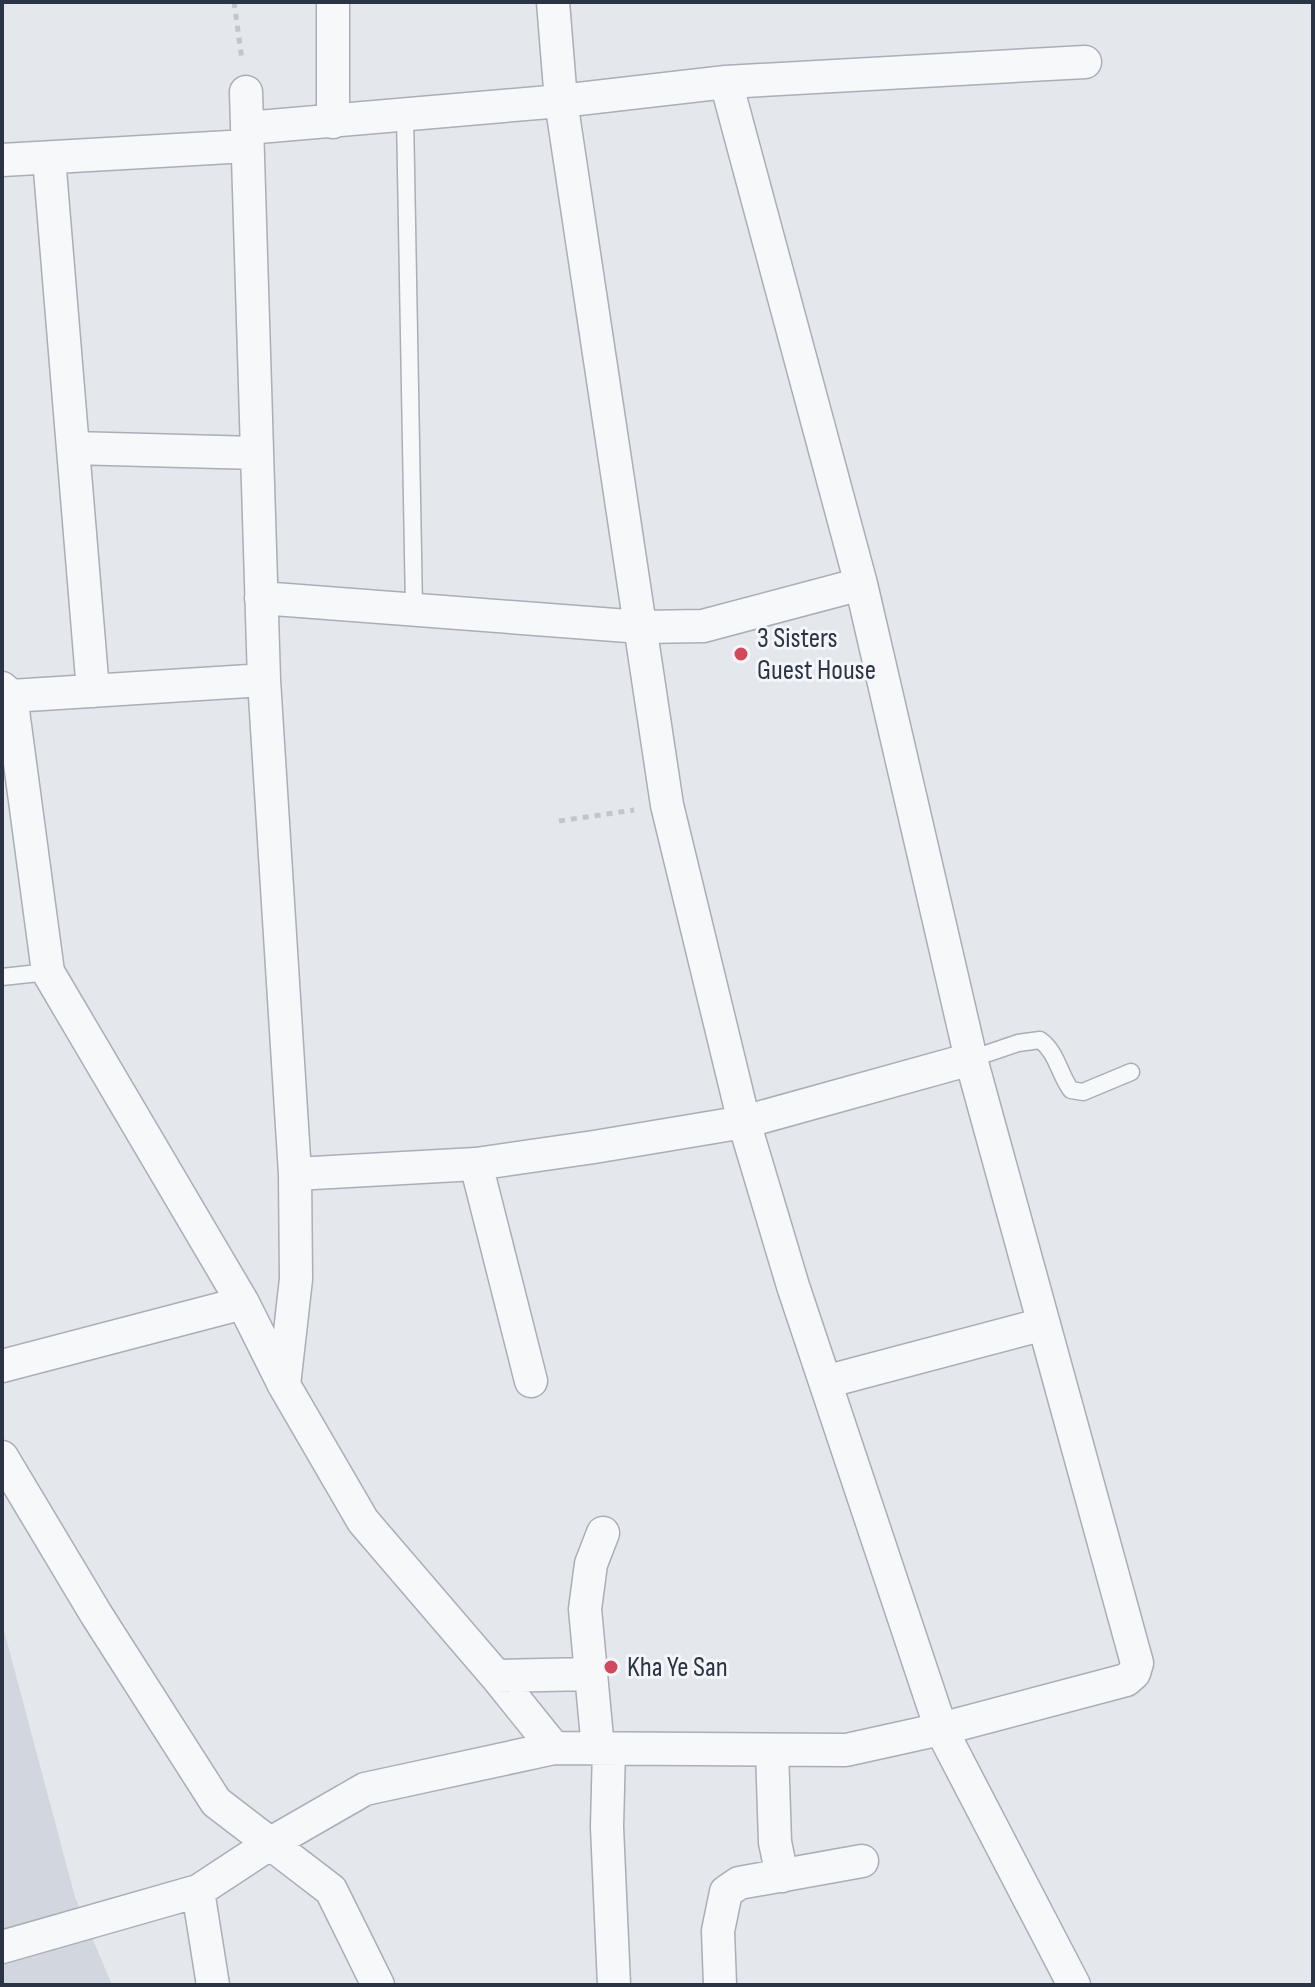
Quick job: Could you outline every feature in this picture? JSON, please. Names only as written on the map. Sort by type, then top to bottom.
[{"type":"street","points":[[333,2],[333,122]]},
{"type":"street","points":[[553,2],[561,101],[667,805],[744,1122],[825,1382],[941,1729],[1074,1985]]},
{"type":"street","points":[[2,160],[49,158],[247,137],[333,122],[726,82],[1085,62]]},
{"type":"street","points":[[2,1947],[198,1891],[271,1843],[365,1789],[554,1748],[846,1750],[941,1729],[1126,1680],[1134,1673],[1137,1663],[971,1059],[861,584],[726,82]]},
{"type":"street","points":[[246,92],[264,680],[295,1174],[296,1279],[284,1385]]},
{"type":"street","points":[[49,158],[93,691]]},
{"type":"street","points":[[73,448],[257,453]]},
{"type":"street","points":[[261,598],[641,627],[703,626],[861,584]]},
{"type":"street","points":[[264,680],[93,691],[6,692],[48,972],[243,1303],[284,1385],[363,1521],[554,1748]]},
{"type":"street","points":[[295,1174],[476,1164],[744,1122],[971,1059]]},
{"type":"street","points":[[476,1164],[531,1381]]},
{"type":"street","points":[[2,1366],[243,1303]]},
{"type":"street","points":[[825,1382],[1044,1324]]},
{"type":"street","points":[[2,1457],[96,1614],[216,1802],[331,1890],[378,1985]]},
{"type":"street","points":[[603,1533],[591,1564],[585,1609],[589,1674],[604,1749],[614,1985]]},
{"type":"street","points":[[496,1676],[589,1674]]},
{"type":"street","points":[[772,1750],[775,1842],[782,1876]]},
{"type":"street","points":[[720,1985],[718,1931],[726,1892],[739,1883],[862,1861]]},
{"type":"street","points":[[198,1891],[213,1985]]},
{"type":"lane","points":[[405,115],[414,608]]},
{"type":"lane","points":[[2,977],[48,972]]},
{"type":"lane","points":[[971,1059],[1018,1043],[1040,1040],[1051,1047],[1063,1079],[1071,1090],[1083,1092],[1131,1072]]},
{"type":"path","points":[[234,2],[246,92]]},
{"type":"path","points":[[559,821],[667,805]]},
{"type":"shaded area","points":[[2,1623],[75,1897],[112,1985],[2,1985]]},
{"type":"place","name":"3 Sisters Guest House","points":[[741,654]]},
{"type":"place","name":"Kha Ye San","points":[[611,1667]]}]
